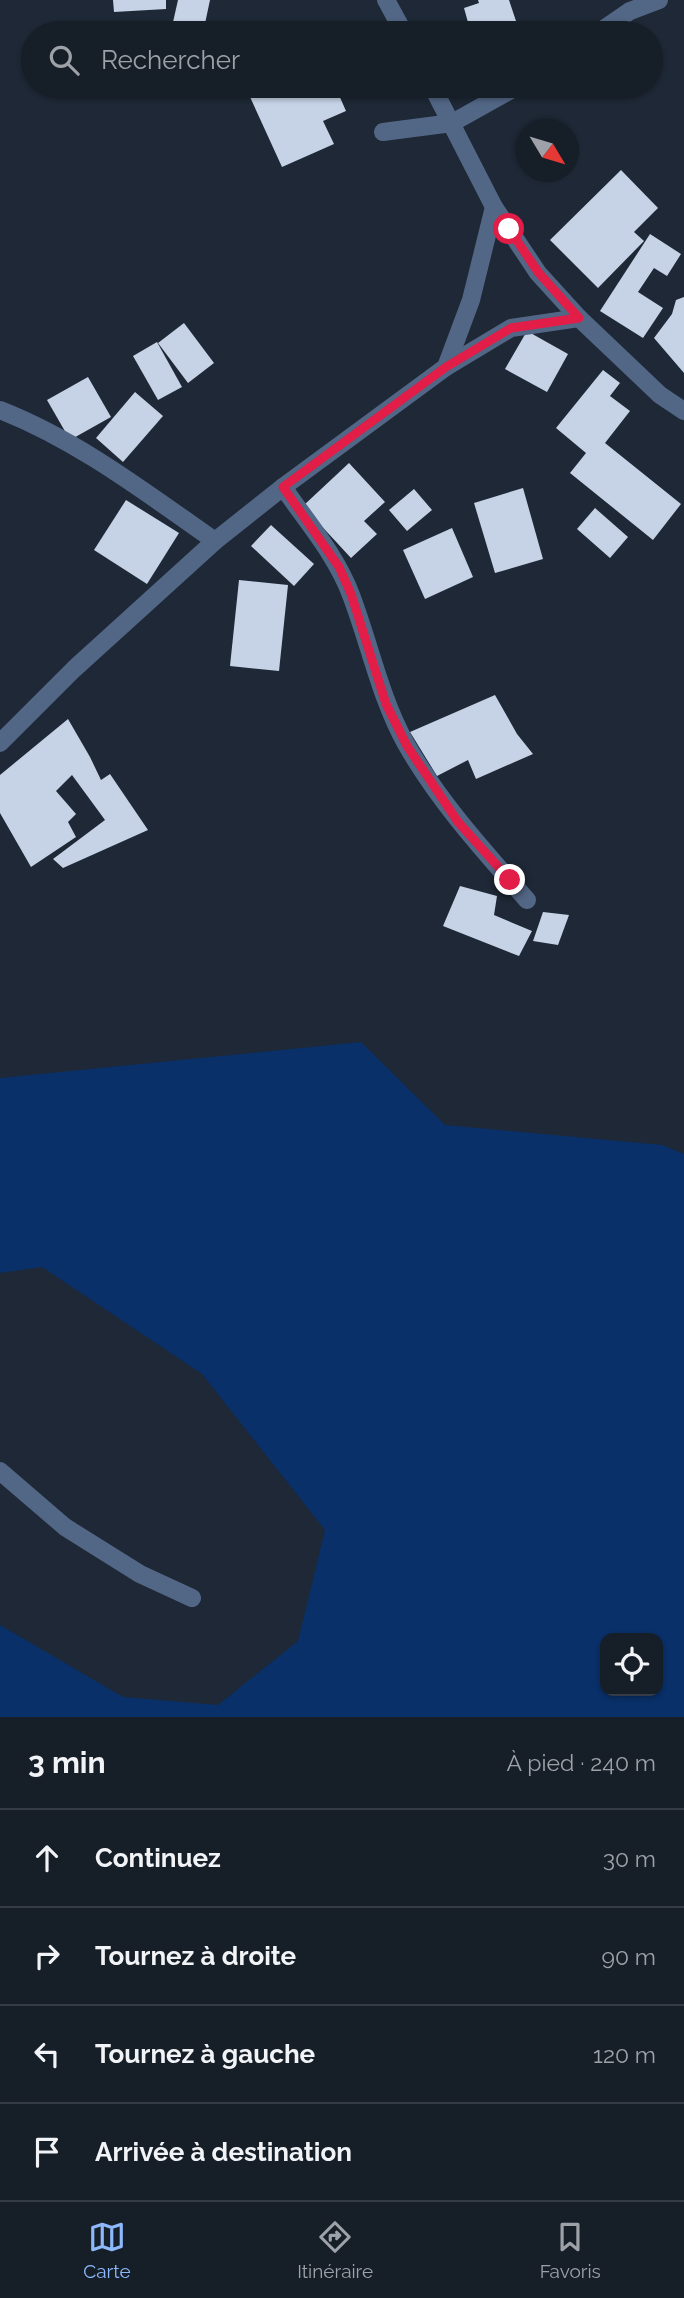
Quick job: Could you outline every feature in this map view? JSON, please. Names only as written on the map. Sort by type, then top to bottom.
[{"type":"street","points":[[387,0],[398,21]]},
{"type":"street","points":[[615,21],[630,11],[659,0]]},
{"type":"street","points":[[438,98],[494,207],[538,272],[579,318],[660,395],[684,411]]},
{"type":"street","points":[[383,132],[452,123],[497,98]]},
{"type":"street","points":[[446,367],[471,300],[494,207]]},
{"type":"street","points":[[0,743],[74,669],[215,541],[283,487],[446,367],[511,328],[579,318]]},
{"type":"street","points":[[0,410],[31,422],[73,444],[215,541]]},
{"type":"street","points":[[283,487],[339,567],[351,594],[386,704],[407,746],[458,822],[527,900]]},
{"type":"street","points":[[0,1471],[65,1527],[140,1574],[192,1598]]},
{"type":"shaded area","points":[[361,1042],[445,1125],[662,1145],[684,1154],[684,1717],[0,1717],[0,1625],[123,1697],[218,1705],[298,1641],[325,1530],[202,1374],[42,1267],[0,1273],[0,1078]]},
{"type":"building","points":[[113,0],[166,0],[166,9],[114,12]]},
{"type":"building","points":[[178,0],[210,0],[206,21],[173,21]]},
{"type":"building","points":[[478,0],[509,0],[516,21],[468,21],[464,8],[479,3]]},
{"type":"building","points":[[250,98],[340,98],[346,111],[323,121],[334,144],[282,167]]},
{"type":"building","points":[[621,170],[658,208],[634,232],[644,241],[598,288],[550,240]]},
{"type":"building","points":[[650,234],[681,254],[667,276],[654,268],[638,292],[663,308],[643,338],[600,311]]},
{"type":"building","points":[[684,297],[684,373],[654,338],[672,314],[676,300]]},
{"type":"building","points":[[184,323],[214,363],[188,383],[158,343]]},
{"type":"building","points":[[527,331],[568,354],[547,392],[505,369]]},
{"type":"building","points":[[157,342],[182,387],[158,400],[133,356]]},
{"type":"building","points":[[603,370],[620,383],[610,396],[630,411],[605,443],[681,504],[653,540],[570,473],[586,453],[556,428]]},
{"type":"building","points":[[88,377],[111,417],[70,440],[47,400]]},
{"type":"building","points":[[135,392],[163,416],[123,462],[96,438]]},
{"type":"building","points":[[349,463],[385,502],[364,521],[377,534],[351,558],[303,506]]},
{"type":"building","points":[[523,488],[543,559],[495,573],[474,503]]},
{"type":"building","points":[[414,489],[432,510],[407,531],[389,510]]},
{"type":"building","points":[[126,500],[179,533],[147,584],[94,550]]},
{"type":"building","points":[[595,508],[628,537],[610,558],[577,529]]},
{"type":"building","points":[[271,525],[314,564],[294,586],[251,546]]},
{"type":"building","points":[[452,528],[473,577],[425,599],[403,550]]},
{"type":"building","points":[[239,580],[288,585],[279,671],[230,666]]},
{"type":"building","points":[[495,695],[517,734],[533,754],[476,779],[468,760],[437,776],[410,732]]},
{"type":"building","points":[[68,719],[101,780],[110,774],[148,830],[63,868],[53,859],[105,820],[72,775],[56,791],[76,814],[68,822],[76,837],[31,867],[0,813],[0,775]]},
{"type":"building","points":[[460,886],[497,896],[494,915],[532,931],[519,956],[443,926]]},
{"type":"building","points":[[543,912],[569,915],[558,945],[533,941]]},
{"type":"route","points":[[509,229],[538,272],[579,318],[511,328],[446,367],[283,487],[339,567],[351,594],[386,704],[407,746],[458,822],[510,880]]}]
